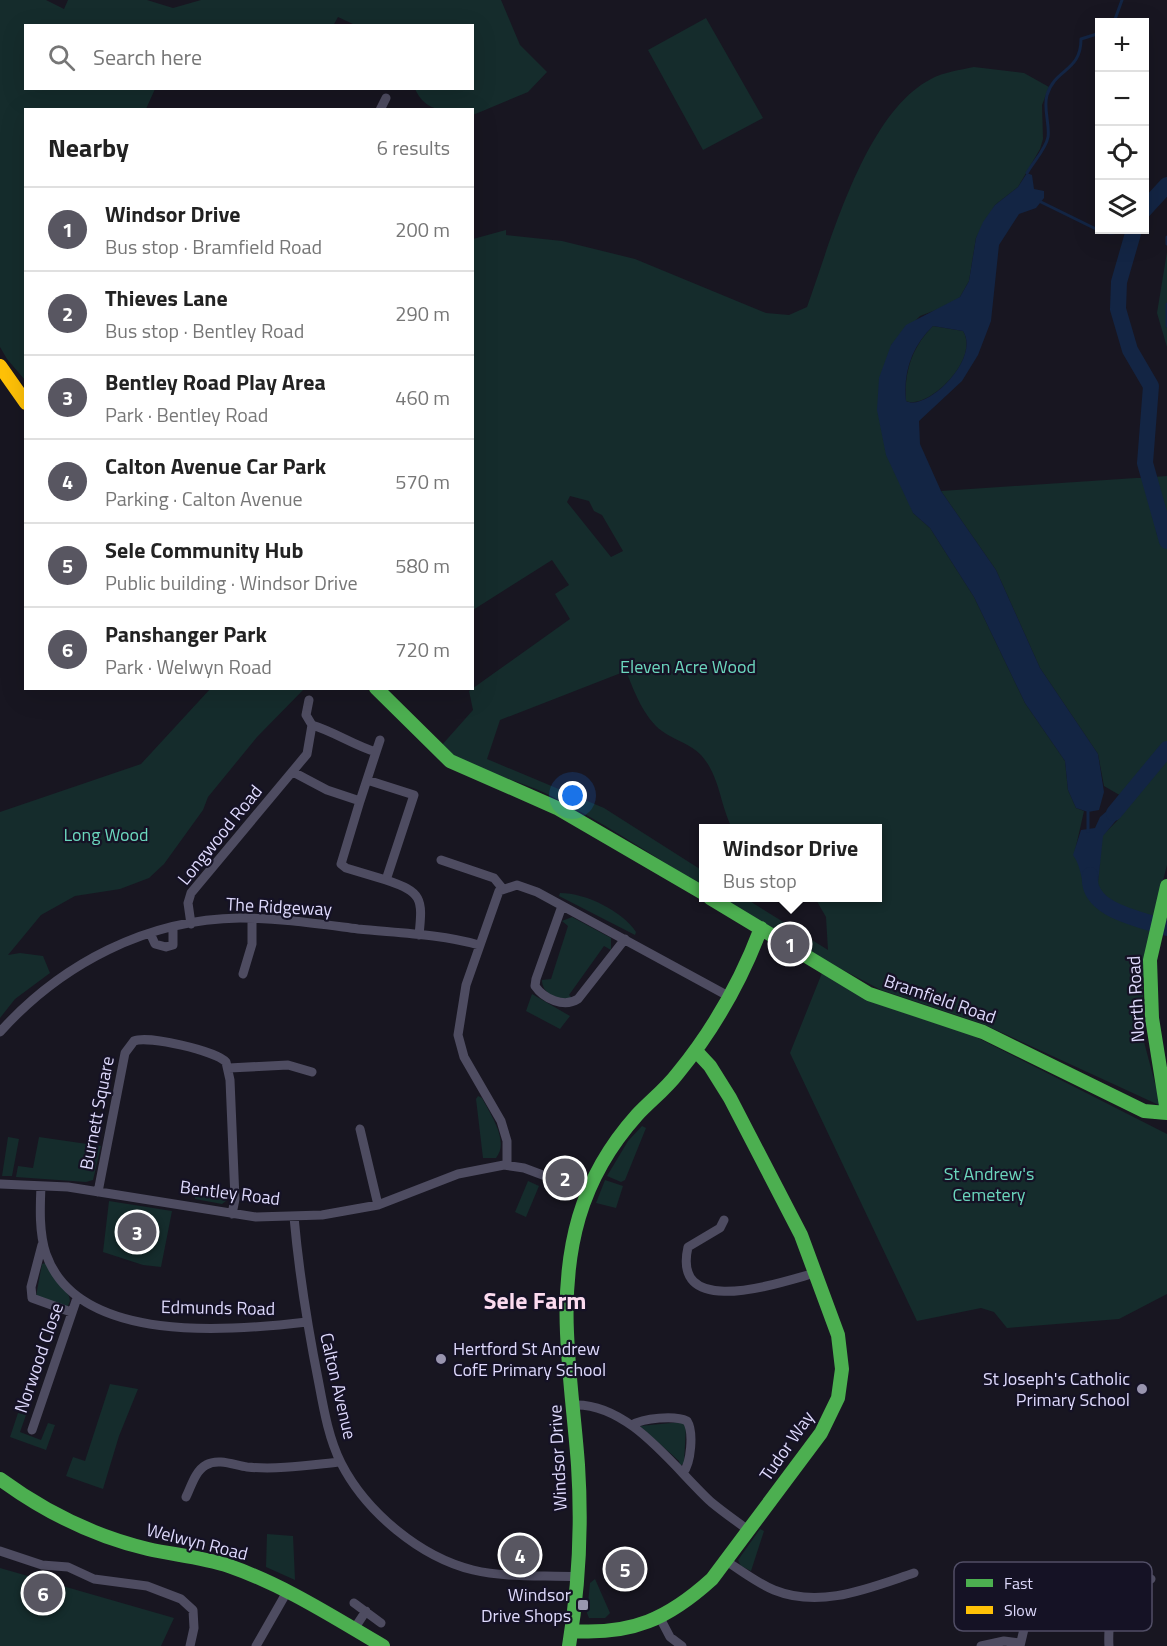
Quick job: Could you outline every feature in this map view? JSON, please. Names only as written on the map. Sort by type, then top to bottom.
[{"type":"street","points":[[381,108],[386,98]]},
{"type":"street","points":[[0,366],[24,400]]},
{"type":"street","points":[[378,690],[450,761],[557,808],[699,891]]},
{"type":"street","name":"Longwood Road","points":[[191,924],[188,903],[191,893],[308,751],[312,725],[306,715],[309,700]]},
{"type":"street","points":[[312,725],[335,732],[352,744],[376,752]]},
{"type":"street","points":[[380,740],[341,864],[346,868],[406,887],[417,894],[421,905],[419,935]]},
{"type":"street","points":[[293,772],[327,790],[360,801]]},
{"type":"street","points":[[367,780],[414,795],[386,880]]},
{"type":"street","points":[[441,860],[494,878],[503,889]]},
{"type":"street","points":[[507,1165],[507,1141],[501,1121],[464,1057],[458,1035],[466,985],[495,899],[503,889],[512,885],[522,887],[562,906],[730,997]]},
{"type":"street","name":"North Road","points":[[1167,886],[1150,960],[1152,1018],[1167,1112]]},
{"type":"street","name":"Bramfield Road","points":[[718,902],[868,994],[983,1032],[1151,1113],[1167,1112]]},
{"type":"street","points":[[562,906],[536,979],[535,986],[539,992],[563,1004],[578,999],[625,939]]},
{"type":"street","points":[[243,974],[252,944],[252,918]]},
{"type":"street","name":"The Ridgeway","points":[[0,1032],[17,1013],[62,975],[106,950],[173,927],[252,918],[419,935],[480,945]]},
{"type":"street","points":[[150,933],[155,944],[166,947],[172,945],[173,927]]},
{"type":"street","name":"Windsor Drive","points":[[569,1646],[578,1576],[580,1500],[567,1319],[567,1281],[571,1243],[598,1169],[636,1117],[676,1077],[696,1051],[730,997],[761,928]]},
{"type":"street","name":"Burnett Square","points":[[98,1192],[124,1053],[129,1044],[140,1038],[152,1039],[220,1056],[228,1068]]},
{"type":"street","name":"Tudor Way","points":[[572,1631],[619,1632],[660,1618],[696,1594],[726,1560],[821,1433],[838,1398],[842,1369],[841,1350],[801,1234],[759,1149],[717,1077],[696,1051]]},
{"type":"street","points":[[232,1214],[235,1199],[228,1068],[288,1065],[312,1072]]},
{"type":"street","points":[[360,1129],[378,1205]]},
{"type":"street","name":"Bentley Road","points":[[0,1184],[98,1192],[232,1214],[294,1217],[378,1205],[458,1174],[507,1165],[524,1168],[588,1192]]},
{"type":"street","name":"Edmunds Road","points":[[41,1186],[43,1241],[47,1255],[60,1280],[77,1298],[112,1315],[162,1325],[217,1328],[307,1322]]},
{"type":"street","name":"Calton Avenue","points":[[294,1217],[307,1322],[325,1412],[340,1462],[351,1480],[399,1532],[440,1556],[471,1569],[494,1574],[578,1576]]},
{"type":"street","points":[[724,1220],[720,1228],[687,1247],[690,1275],[699,1287],[709,1292],[734,1291],[770,1285],[815,1273]]},
{"type":"street","points":[[43,1241],[31,1287],[32,1298],[71,1312]]},
{"type":"street","name":"Norwood Close","points":[[32,1430],[77,1298]]},
{"type":"street","points":[[574,1405],[588,1406],[632,1425],[723,1512],[748,1530]]},
{"type":"street","points":[[632,1425],[639,1421],[679,1418],[687,1421],[691,1431],[688,1463],[682,1473]]},
{"type":"street","points":[[186,1497],[196,1475],[208,1464],[225,1462],[246,1467],[274,1468],[340,1462]]},
{"type":"street","name":"Welwyn Road","points":[[0,1479],[24,1497],[76,1526],[153,1550],[227,1565],[288,1590],[383,1646]]},
{"type":"street","points":[[0,1551],[42,1565],[68,1567],[94,1579],[147,1586],[181,1599],[193,1610],[194,1628],[190,1646]]},
{"type":"street","points":[[726,1560],[772,1589],[800,1598],[830,1597],[914,1573]]},
{"type":"street","points":[[258,1645],[288,1590]]},
{"type":"street","points":[[354,1603],[381,1623]]},
{"type":"street","points":[[354,1629],[366,1611]]},
{"type":"street","points":[[660,1618],[670,1637],[682,1646]]},
{"type":"street","points":[[1109,1646],[1110,1631]]},
{"type":"street","points":[[981,1646],[1004,1641],[1020,1645]]},
{"type":"green space","points":[[0,0],[46,0],[64,9],[68,0],[147,0],[173,8],[201,0],[501,0],[520,45],[547,72],[528,92],[474,115],[474,108],[432,107],[416,90],[474,90],[474,24],[353,24],[338,17],[334,24],[24,24],[24,90],[155,90],[146,108],[24,108],[24,379],[0,347]]},
{"type":"green space","points":[[706,18],[763,118],[703,150],[648,50]]},
{"type":"green space","name":"Eleven Acre Wood","points":[[974,67],[1024,73],[1049,87],[1042,105],[1043,139],[1040,149],[1018,187],[995,205],[976,238],[969,281],[960,297],[949,305],[920,316],[891,345],[913,513],[930,528],[974,597],[1025,703],[1065,761],[1068,790],[1076,808],[1084,811],[1074,855],[1081,867],[1091,899],[1109,911],[1126,918],[1123,909],[1097,893],[1102,836],[1117,821],[1167,755],[1167,865],[1149,935],[1143,984],[1143,1038],[1161,1106],[983,1024],[881,990],[828,962],[728,902],[751,902],[828,950],[826,917],[817,902],[882,902],[882,824],[730,824],[716,781],[707,763],[697,751],[656,726],[640,704],[626,671],[500,720],[487,759],[604,808],[699,868],[699,884],[565,803],[532,787],[478,768],[441,746],[473,710],[469,691],[474,690],[474,687],[570,619],[555,594],[569,585],[552,560],[474,609],[474,239],[506,230],[506,235],[562,241],[635,259],[766,313],[789,315],[807,307],[853,181],[887,120],[908,96],[931,79]],"holes":[[[570,496],[589,501],[594,511],[602,515],[623,551],[611,557],[567,502]]]},
{"type":"green space","points":[[1167,252],[1167,347],[1157,313]]},
{"type":"green space","points":[[933,326],[963,331],[967,342],[965,355],[949,380],[938,391],[915,402],[906,401],[906,380],[911,360],[920,342]]},
{"type":"green space","points":[[1167,476],[1167,533],[1153,477]]},
{"type":"green space","points":[[1147,478],[1157,535],[1167,546],[1167,743],[1123,797],[1104,786],[1098,754],[1040,668],[996,570],[941,491]]},
{"type":"green space","name":"Long Wood","points":[[209,690],[303,690],[257,737],[208,797],[203,810],[164,864],[149,878],[120,889],[75,896],[41,915],[8,955],[20,953],[43,956],[50,973],[15,999],[0,1018],[0,812],[141,764]]},
{"type":"green space","points":[[560,893],[581,896],[613,910],[630,924],[636,932],[635,935],[559,896]]},
{"type":"green space","points":[[572,917],[611,938],[611,950],[604,946],[569,995],[574,1000],[567,1003],[547,992],[542,980],[551,979],[568,926],[562,921]]},
{"type":"green space","name":"St Andrew's Cemetery","points":[[822,973],[876,1003],[972,1035],[1167,1134],[1167,1294],[1119,1319],[1007,1328],[994,1312],[981,1308],[917,1321],[790,1053]]},
{"type":"green space","points":[[532,994],[570,1016],[560,1029],[526,1011]]},
{"type":"green space","points":[[478,1096],[482,1098],[500,1136],[500,1151],[496,1158],[483,1158],[476,1099]]},
{"type":"green space","points":[[642,1126],[646,1128],[625,1180],[621,1182],[607,1176],[628,1141]]},
{"type":"green space","points":[[8,1137],[19,1139],[12,1176],[2,1176]]},
{"type":"green space","points":[[39,1137],[101,1146],[93,1180],[86,1182],[16,1177],[18,1166],[33,1168]]},
{"type":"green space","points":[[605,1180],[623,1186],[616,1208],[596,1203]]},
{"type":"green space","points":[[528,1181],[539,1186],[526,1217],[515,1212]]},
{"type":"green space","points":[[195,1189],[230,1189],[230,1198],[222,1204],[195,1199]]},
{"type":"green space","points":[[109,1201],[172,1211],[161,1267],[143,1265],[103,1252]]},
{"type":"green space","points":[[45,1263],[69,1296],[70,1301],[67,1308],[36,1296],[42,1264]]},
{"type":"green space","points":[[110,1384],[138,1389],[119,1436],[103,1489],[66,1476],[73,1457],[85,1461]]},
{"type":"green space","points":[[18,1413],[26,1415],[20,1432],[41,1440],[48,1423],[55,1425],[46,1450],[10,1437]]},
{"type":"green space","points":[[681,1422],[686,1426],[684,1463],[680,1466],[679,1461],[640,1426]]},
{"type":"green space","points":[[760,1529],[764,1531],[751,1571],[741,1566],[738,1560]]},
{"type":"green space","points":[[267,1534],[293,1536],[295,1580],[266,1567]]},
{"type":"green space","points":[[0,1568],[174,1618],[161,1646],[0,1646]]},
{"type":"green space","points":[[595,1579],[610,1613],[605,1618],[589,1618],[587,1613],[590,1583]]},
{"type":"water","points":[[1027,173],[1032,175],[1034,189],[1044,191],[1044,198],[1036,208],[1019,214],[999,245],[991,321],[978,355],[962,381],[919,421],[920,444],[941,491],[996,570],[1040,668],[1098,754],[1104,792],[1099,810],[1088,812],[1076,808],[1068,790],[1065,761],[1025,703],[974,597],[930,528],[913,513],[886,455],[877,410],[879,378],[891,345],[906,325],[960,297],[969,281],[976,238],[983,222],[995,205],[1018,187]],"holes":[[[933,326],[963,331],[967,342],[964,355],[949,381],[926,399],[915,402],[906,401],[905,390],[910,360],[926,334]]]},
{"type":"water","points":[[1123,797],[1134,799],[1103,836],[1097,893],[1090,896],[1073,855],[1081,830],[1095,828],[1100,817]]},
{"type":"waterway","points":[[1115,18],[1122,0]]},
{"type":"waterway","points":[[1027,173],[1047,142],[1046,100],[1051,86],[1077,58],[1081,39],[1095,35]]},
{"type":"waterway","points":[[1149,205],[1167,185]]},
{"type":"waterway","points":[[1041,202],[1095,229]]},
{"type":"waterway","points":[[1133,234],[1119,282],[1118,309],[1130,350],[1151,386],[1145,463],[1167,541]]},
{"type":"waterway","points":[[1167,237],[1167,244]]},
{"type":"waterway","points":[[1167,304],[1167,326]]},
{"type":"waterway","points":[[1114,813],[1167,749]]},
{"type":"waterway","points":[[1088,812],[1088,831]]},
{"type":"waterway","points":[[1090,875],[1091,887],[1106,905],[1130,917],[1167,928]]},
{"type":"traffic: fast","points":[[378,690],[450,761],[557,808],[699,891]]},
{"type":"traffic: fast","points":[[1167,886],[1150,960],[1152,1018],[1167,1112]]},
{"type":"traffic: fast","points":[[717,902],[869,994],[983,1032],[1144,1111],[1167,1113]]},
{"type":"traffic: fast","points":[[569,1646],[577,1578],[580,1511],[569,1372],[567,1310],[568,1279],[579,1217],[595,1176],[619,1138],[637,1115],[673,1079],[715,1022],[745,967],[761,928]]},
{"type":"traffic: fast","points":[[572,1631],[613,1630],[648,1622],[680,1605],[712,1579],[821,1433],[838,1398],[842,1369],[838,1335],[801,1235],[730,1098],[710,1066],[696,1051]]},
{"type":"traffic: fast","points":[[0,1479],[34,1502],[89,1530],[128,1544],[219,1563],[269,1582],[383,1646]]},
{"type":"traffic: slow","points":[[0,366],[24,400]]},
{"type":"place","name":"Windsor Drive","points":[[790,944]]},
{"type":"place","name":"Thieves Lane","points":[[565,1178]]},
{"type":"place","name":"Bentley Road Play Area","points":[[137,1232]]},
{"type":"place","name":"Hertford St Andrew CofE Primary School","points":[[441,1359]]},
{"type":"place","name":"St Joseph's Catholic Primary School","points":[[1142,1389]]},
{"type":"place","name":"Calton Avenue Car Park","points":[[520,1555]]},
{"type":"place","name":"Sele Community Hub","points":[[625,1569]]},
{"type":"place","name":"Panshanger Park","points":[[43,1593]]},
{"type":"place","name":"Windsor Drive Shops","points":[[583,1605]]},
{"type":"district","name":"Sele Farm","points":[[535,1301]]}]
